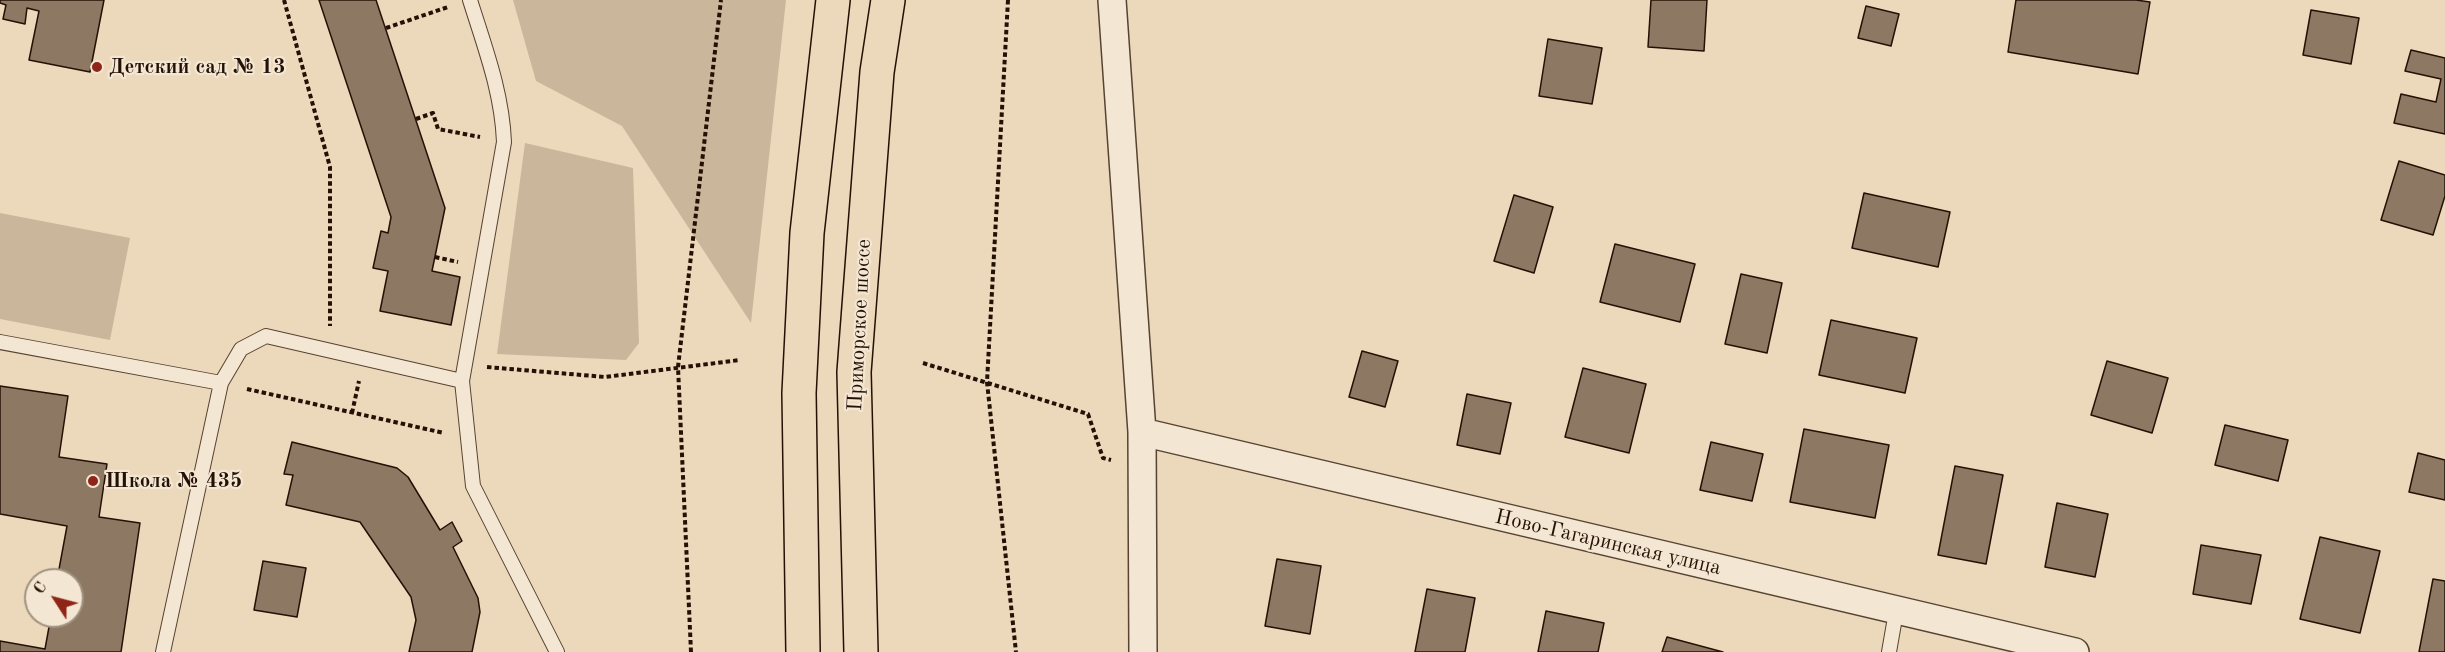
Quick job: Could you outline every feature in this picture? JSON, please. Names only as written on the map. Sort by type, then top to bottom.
[{"type":"highway","points":[[803,652],[799,393],[807,233],[833,0]]},
{"type":"highway","name":"Приморское шоссе","points":[[861,652],[854,372],[877,72],[888,0]]},
{"type":"street","points":[[1113,0],[1142,432],[1143,652]]},
{"type":"street","name":"Ново-Гагаринская улица","points":[[1142,432],[1896,612],[2075,652]]},
{"type":"lane","points":[[465,2],[495,76],[502,110],[504,142],[462,381],[473,486],[557,652]]},
{"type":"lane","points":[[163,652],[221,383],[241,350],[266,336],[462,381]]},
{"type":"lane","points":[[0,342],[221,383]]},
{"type":"lane","points":[[1888,652],[1896,612]]},
{"type":"path","points":[[284,0],[330,167],[330,351]]},
{"type":"path","points":[[691,652],[678,367],[721,0]]},
{"type":"path","points":[[1008,0],[987,382],[1016,652]]},
{"type":"path","points":[[386,28],[465,2]]},
{"type":"path","points":[[416,119],[432,113],[438,129],[504,142]]},
{"type":"path","points":[[352,413],[364,358]]},
{"type":"path","points":[[465,366],[605,377],[740,360]]},
{"type":"path","points":[[923,363],[1088,414],[1103,458],[1142,468]]},
{"type":"path","points":[[221,383],[468,439]]},
{"type":"shaded area","points":[[513,0],[786,0],[751,323],[622,126],[536,81]]},
{"type":"shaded area","points":[[525,143],[633,168],[639,343],[626,360],[497,354]]},
{"type":"shaded area","points":[[0,213],[130,238],[110,340],[0,319]]},
{"type":"building","points":[[0,0],[104,0],[90,72],[29,60],[39,11],[27,8],[25,24],[3,19],[6,5],[0,3]]},
{"type":"building","points":[[319,0],[376,0],[445,208],[432,271],[460,277],[451,325],[380,311],[388,271],[373,268],[381,231],[388,233],[391,217]]},
{"type":"building","points":[[1651,0],[1707,0],[1704,51],[1648,47]]},
{"type":"building","points":[[2016,0],[2150,2],[2138,74],[2008,52]]},
{"type":"building","points":[[1866,6],[1899,14],[1891,46],[1858,38]]},
{"type":"building","points":[[2311,10],[2359,18],[2351,64],[2303,55]]},
{"type":"building","points":[[1548,39],[1602,48],[1592,104],[1539,96]]},
{"type":"building","points":[[2411,50],[2445,58],[2445,134],[2394,123],[2401,94],[2436,102],[2441,79],[2405,71]]},
{"type":"building","points":[[2399,161],[2445,175],[2445,196],[2433,235],[2381,220]]},
{"type":"building","points":[[1864,193],[1950,212],[1938,267],[1852,248]]},
{"type":"building","points":[[1514,195],[1553,207],[1534,273],[1494,261]]},
{"type":"building","points":[[1615,244],[1695,264],[1680,322],[1600,302]]},
{"type":"building","points":[[1741,274],[1782,283],[1767,353],[1725,344]]},
{"type":"building","points":[[1831,320],[1917,338],[1905,393],[1819,375]]},
{"type":"building","points":[[1362,351],[1398,361],[1385,407],[1349,397]]},
{"type":"building","points":[[2107,361],[2168,378],[2152,433],[2091,415]]},
{"type":"building","points":[[1583,368],[1646,384],[1629,453],[1565,437]]},
{"type":"building","points":[[0,386],[68,396],[59,457],[107,464],[99,517],[140,523],[121,652],[0,652],[0,641],[45,649],[49,628],[84,628],[84,568],[59,568],[67,526],[0,514]]},
{"type":"building","points":[[1467,394],[1511,403],[1500,454],[1457,445]]},
{"type":"building","points":[[2225,425],[2288,440],[2278,481],[2215,465]]},
{"type":"building","points":[[1804,429],[1889,445],[1875,518],[1790,502]]},
{"type":"building","points":[[292,442],[397,468],[408,477],[440,530],[452,522],[462,541],[453,547],[478,598],[480,612],[472,652],[409,652],[416,620],[411,597],[360,522],[286,505],[293,475],[284,474]]},
{"type":"building","points":[[1711,442],[1763,454],[1752,501],[1700,490]]},
{"type":"building","points":[[2418,453],[2445,460],[2445,500],[2409,492]]},
{"type":"building","points":[[1955,466],[2003,475],[1986,564],[1938,555]]},
{"type":"building","points":[[2057,503],[2108,514],[2095,577],[2045,567]]},
{"type":"building","points":[[2320,537],[2380,551],[2360,633],[2300,619]]},
{"type":"building","points":[[2201,545],[2261,555],[2251,604],[2193,594]]},
{"type":"building","points":[[1277,559],[1321,566],[1310,634],[1265,626]]},
{"type":"building","points":[[263,561],[306,568],[297,617],[254,610]]},
{"type":"building","points":[[2433,579],[2445,581],[2445,652],[2419,652]]},
{"type":"building","points":[[1427,589],[1475,598],[1465,652],[1415,652]]},
{"type":"building","points":[[1546,611],[1604,623],[1598,652],[1538,652]]},
{"type":"building","points":[[1667,637],[1723,652],[1662,652]]},
{"type":"place","name":"Детский сад № 13","points":[[97,67]]},
{"type":"place","name":"Школа № 435","points":[[93,481]]}]
